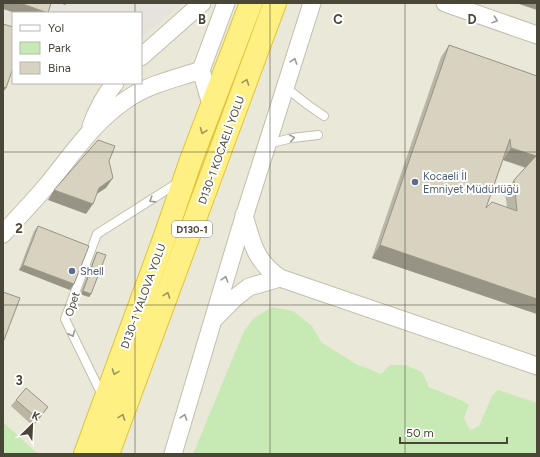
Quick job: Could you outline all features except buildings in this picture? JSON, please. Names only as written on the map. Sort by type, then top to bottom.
[{"type":"highway","name":"D130-1 YALOVA YOLU","points":[[85,454],[251,3]]},
{"type":"highway","name":"D130-1 KOCAELİ YOLU","points":[[108,454],[275,3]]},
{"type":"street","points":[[142,56],[202,3]]},
{"type":"street","points":[[212,108],[201,70],[226,3]]},
{"type":"street","points":[[445,3],[537,35]]},
{"type":"street","points":[[173,454],[244,214],[313,5]]},
{"type":"street","points":[[3,234],[47,185],[88,134],[112,110],[133,95],[158,84],[201,70]]},
{"type":"street","points":[[88,134],[96,111],[105,95],[114,84]]},
{"type":"street","points":[[244,214],[253,247],[262,263],[280,278],[537,366]]},
{"type":"street","points":[[212,320],[249,287],[280,278]]},
{"type":"lane","points":[[285,87],[324,116]]},
{"type":"lane","points":[[267,144],[292,138],[318,135]]},
{"type":"lane","name":"Opet","points":[[104,401],[65,319],[97,234],[185,179]]},
{"type":"shaded area","points":[[3,3],[537,3],[537,454],[3,454]]},
{"type":"shaded area","points":[[3,3],[183,3],[142,37],[142,12],[12,12],[12,23],[3,19]]},
{"type":"green space","points":[[272,307],[293,311],[312,326],[322,343],[356,364],[381,374],[390,365],[406,365],[422,372],[429,387],[469,405],[464,418],[470,430],[479,426],[492,396],[498,390],[537,403],[537,454],[193,454],[244,331],[254,318]]},
{"type":"green space","points":[[3,422],[38,454],[3,454]]},
{"type":"place","name":"Kocaeli İl Emniyet Müdürlüğü","points":[[415,182]]},
{"type":"place","name":"Shell","points":[[72,271]]}]
